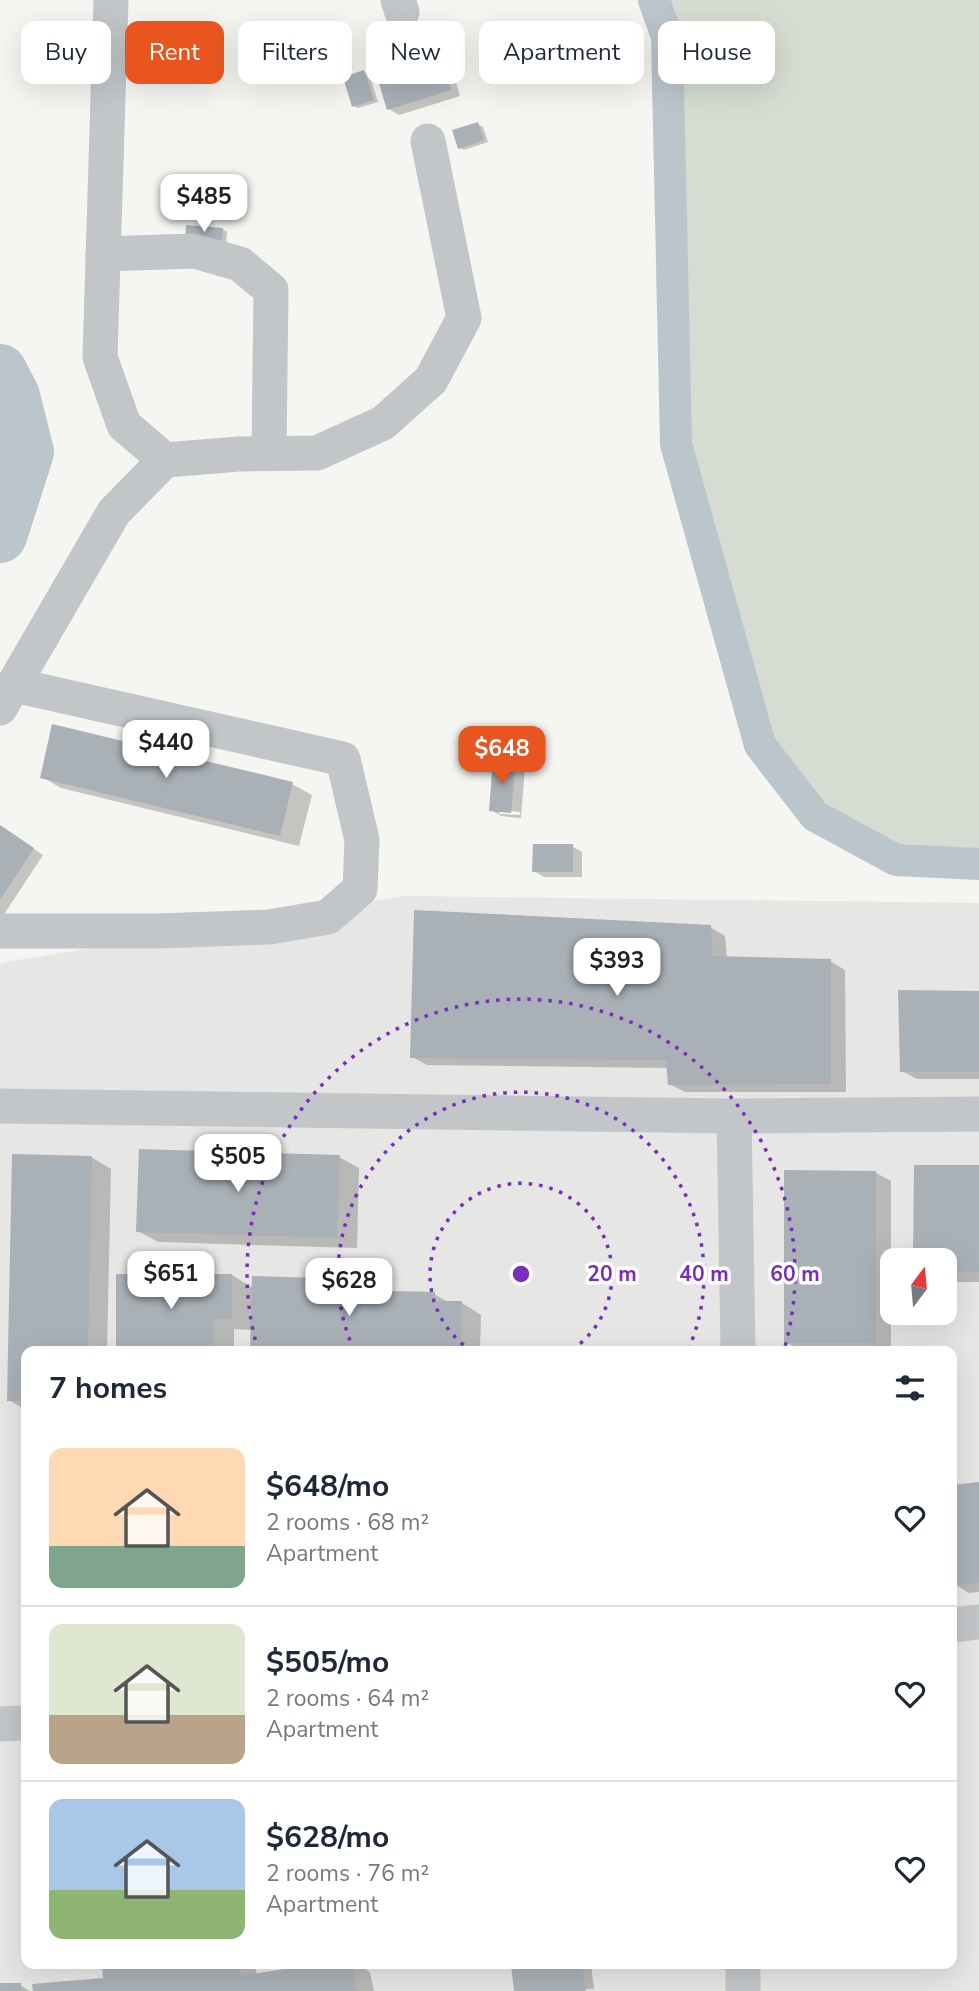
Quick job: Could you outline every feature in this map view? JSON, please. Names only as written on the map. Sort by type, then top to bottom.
[{"type":"street","points":[[111,0],[100,357],[124,425],[165,460]]},
{"type":"street","points":[[0,931],[158,931],[269,927],[328,917],[360,889],[362,840],[343,759],[7,697],[114,512],[165,460],[269,453],[317,453],[383,423],[431,380],[464,318],[428,141]]},
{"type":"street","points":[[103,254],[194,251],[240,264],[271,290],[269,453]]},
{"type":"street","points":[[0,1106],[734,1116],[979,1114]]},
{"type":"street","points":[[734,1116],[738,1346]]},
{"type":"street","points":[[957,1624],[979,1622]]},
{"type":"street","points":[[0,1724],[21,1723]]},
{"type":"street","points":[[743,1991],[744,1969]]},
{"type":"shaded area","points":[[654,0],[979,0],[979,864],[896,860],[815,816],[760,745],[676,444],[668,84],[775,84],[775,21],[661,21]]},
{"type":"shaded area","points":[[403,896],[979,903],[979,1991],[0,1991],[0,963]]},
{"type":"building","points":[[364,70],[366,84],[369,84],[374,100],[352,107],[345,84],[352,84],[352,74]]},
{"type":"building","points":[[379,84],[449,84],[451,90],[387,110]]},
{"type":"building","points":[[478,122],[484,140],[458,149],[452,130]]},
{"type":"building","points":[[186,225],[223,228],[222,243],[185,241]]},
{"type":"building","points":[[52,724],[293,782],[280,836],[40,778]]},
{"type":"building","points":[[493,759],[516,760],[511,813],[489,811]]},
{"type":"building","points":[[0,825],[34,848],[0,900]]},
{"type":"building","points":[[533,844],[573,844],[573,872],[532,872]]},
{"type":"building","points":[[414,910],[711,925],[713,956],[831,959],[831,1084],[668,1085],[666,1060],[410,1058]]},
{"type":"building","points":[[898,990],[979,991],[979,1072],[900,1072]]},
{"type":"building","points":[[139,1149],[340,1155],[337,1238],[136,1232]]},
{"type":"building","points":[[12,1154],[92,1156],[88,1346],[21,1346],[21,1401],[7,1401]]},
{"type":"building","points":[[914,1165],[979,1165],[979,1272],[957,1272],[957,1248],[913,1248]]},
{"type":"building","points":[[784,1170],[876,1171],[876,1343],[784,1343]]},
{"type":"building","points":[[116,1274],[232,1274],[232,1319],[214,1319],[214,1346],[116,1346]]},
{"type":"building","points":[[252,1276],[352,1279],[351,1290],[435,1292],[435,1301],[462,1301],[461,1346],[250,1346]]},
{"type":"building","points":[[979,1482],[979,1583],[957,1585],[957,1484]]},
{"type":"building","points":[[102,1969],[239,1969],[240,1976],[286,1969],[353,1969],[356,1991],[33,1991],[32,1984],[103,1978]]},
{"type":"building","points":[[511,1969],[583,1969],[586,1991],[514,1991]]},
{"type":"building","points":[[0,1983],[21,1983],[21,1991],[0,1991]]},
{"type":"waterway","points":[[654,0],[667,37],[676,444],[760,745],[815,816],[896,860],[979,864]]},
{"type":"waterway","points":[[0,371],[13,396],[27,452],[0,536]]}]
